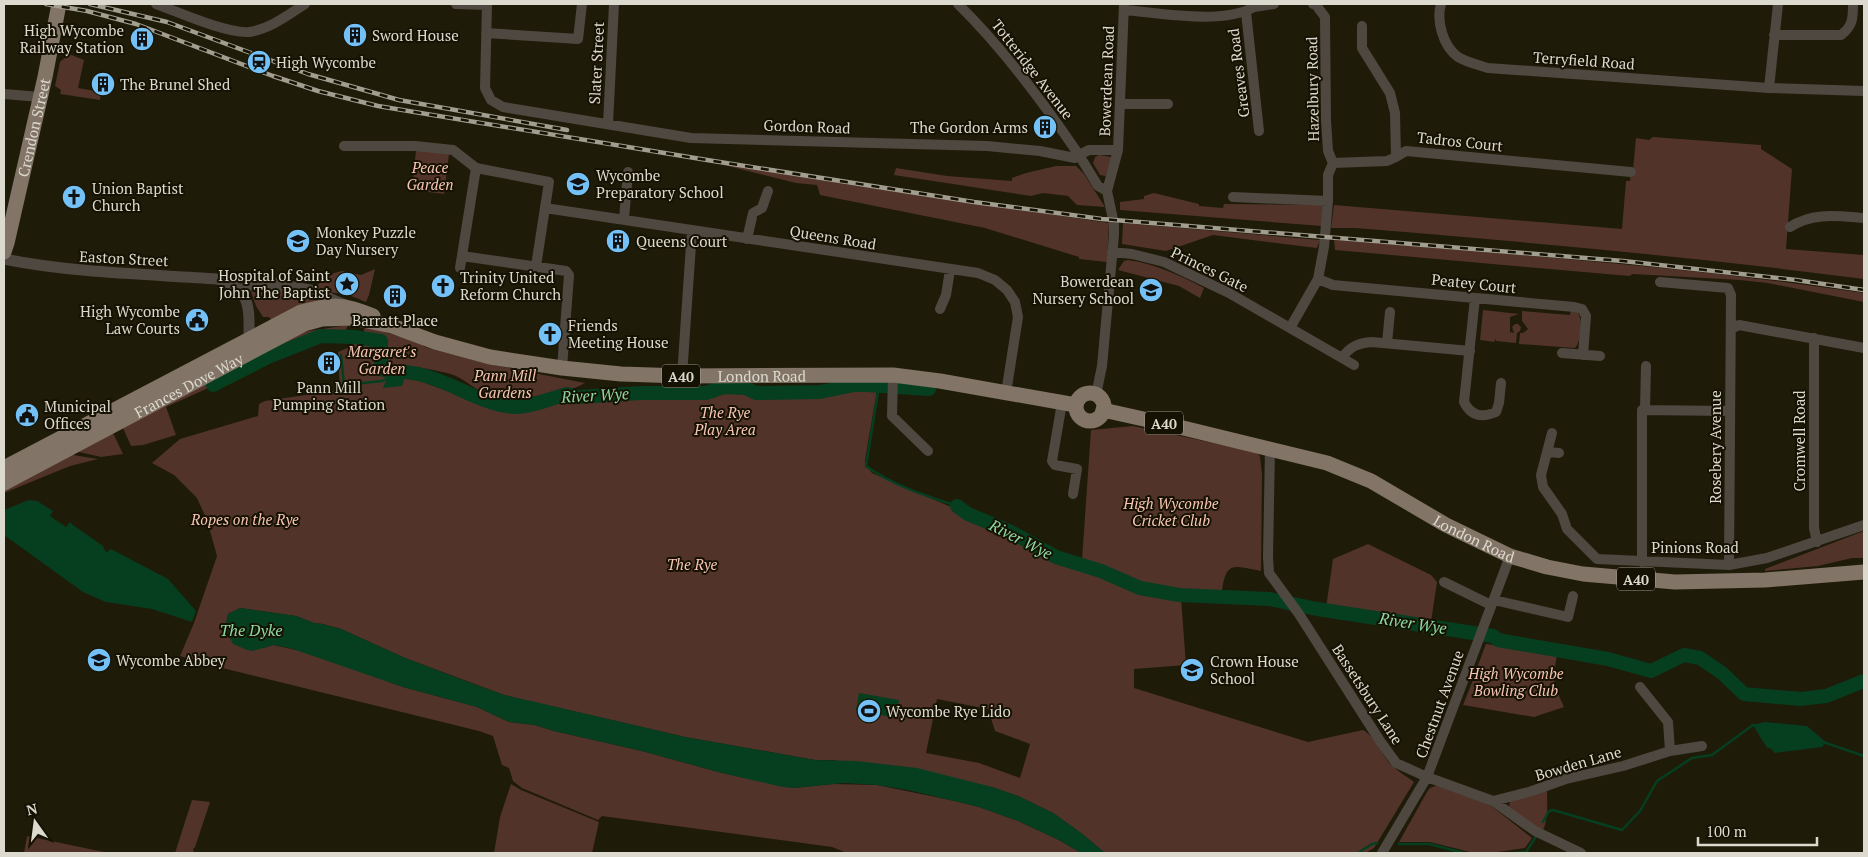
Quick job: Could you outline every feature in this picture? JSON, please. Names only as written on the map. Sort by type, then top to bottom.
[{"type":"main road","name":"Crendon Street","points":[[4,252],[40,98],[58,9]]},
{"type":"main road","name":"London Road","points":[[350,312],[435,342],[490,357],[562,368],[621,374],[682,376],[893,375],[940,381],[1069,404]]},
{"type":"main road","name":"Frances Dove Way","points":[[4,468],[251,345],[304,324],[350,312]]},
{"type":"main road","name":"Frances Dove Way","points":[[4,483],[251,345]]},
{"type":"main road","points":[[1085,395],[1096,395],[1102,401],[1103,410],[1100,417],[1089,421],[1078,414],[1069,404],[1078,401],[1085,395]]},
{"type":"main road","name":"London Road","points":[[1103,410],[1270,448],[1326,463],[1371,481],[1446,525],[1510,556],[1547,567],[1593,574],[1675,582],[1864,572]]},
{"type":"street","points":[[156,4],[232,30],[249,32],[278,22],[305,4]]},
{"type":"street","points":[[456,4],[487,4],[486,33],[578,39],[582,4]]},
{"type":"street","name":"Slater Street","points":[[608,124],[614,4]]},
{"type":"street","name":"Totteridge Avenue","points":[[958,4],[982,28],[1043,102],[1079,155]]},
{"type":"street","points":[[1124,7],[1198,17],[1232,15],[1251,7],[1274,4]]},
{"type":"street","name":"Hazelbury Road","points":[[1313,4],[1325,17],[1326,120],[1328,151],[1333,163],[1328,175],[1328,215],[1318,279]]},
{"type":"street","name":"Terryfield Road","points":[[1441,4],[1439,10],[1440,27],[1446,44],[1458,57],[1488,68],[1769,88],[1864,91]]},
{"type":"street","points":[[1769,88],[1778,4]]},
{"type":"street","points":[[1774,35],[1841,36],[1848,31],[1852,23],[1853,4]]},
{"type":"street","name":"Bowerdean Road","points":[[1079,155],[1089,150],[1118,150],[1124,7]]},
{"type":"street","name":"Greaves Road","points":[[1251,7],[1259,131]]},
{"type":"street","name":"Tadros Court","points":[[1362,26],[1362,48],[1390,94],[1395,113],[1396,157],[1406,151],[1631,172]]},
{"type":"street","name":"Gordon Road","points":[[486,33],[485,88],[491,100],[503,107],[691,138],[987,146],[1040,151],[1075,158],[1079,155]]},
{"type":"street","points":[[4,94],[40,98]]},
{"type":"street","points":[[1120,104],[1168,104]]},
{"type":"street","points":[[344,146],[415,146],[452,150],[476,168],[549,182],[536,266]]},
{"type":"street","points":[[1096,395],[1102,366],[1114,224],[1107,191],[1118,150]]},
{"type":"street","points":[[1079,155],[1098,186],[1107,191]]},
{"type":"street","points":[[1333,163],[1387,161],[1396,157]]},
{"type":"street","points":[[460,268],[476,168]]},
{"type":"street","points":[[624,219],[628,172]]},
{"type":"street","points":[[748,239],[753,213],[762,208],[768,191]]},
{"type":"street","points":[[1233,197],[1328,200]]},
{"type":"street","name":"Queens Road","points":[[545,208],[978,273],[995,280],[1007,290],[1015,302],[1018,317],[1006,393]]},
{"type":"street","points":[[1790,227],[1800,220],[1826,214],[1864,218]]},
{"type":"street","points":[[682,376],[692,230]]},
{"type":"street","name":"Princes Gate","points":[[1112,252],[1132,254],[1164,262],[1229,293],[1354,365]]},
{"type":"street","points":[[462,256],[566,271],[569,275],[562,368]]},
{"type":"street","name":"Easton Street","points":[[4,259],[84,272],[218,279],[231,283],[240,290]]},
{"type":"street","points":[[940,309],[946,295],[950,270]]},
{"type":"street","points":[[1290,328],[1318,279]]},
{"type":"street","name":"Peatey Court","points":[[1318,279],[1333,284],[1574,307],[1582,310],[1586,316],[1583,355]]},
{"type":"street","points":[[251,345],[250,310],[240,290],[260,281],[310,290],[350,312]]},
{"type":"street","name":"Rosebery Avenue","points":[[1660,282],[1678,289],[1728,288],[1731,295],[1729,411],[1730,565]]},
{"type":"street","points":[[1475,298],[1464,402],[1468,411],[1488,416],[1496,412],[1501,383]]},
{"type":"street","points":[[1386,343],[1390,312]]},
{"type":"street","points":[[1731,329],[1739,325],[1864,348]]},
{"type":"street","name":"Cromwell Road","points":[[1814,338],[1814,528],[1817,542]]},
{"type":"street","points":[[1342,358],[1349,349],[1361,343],[1386,343],[1470,350]]},
{"type":"street","points":[[1562,353],[1600,356]]},
{"type":"street","points":[[1642,562],[1641,412],[1645,409],[1646,366]]},
{"type":"street","points":[[893,375],[892,416],[928,451]]},
{"type":"street","points":[[1069,404],[1052,461],[1055,465],[1077,469],[1073,494]]},
{"type":"street","points":[[1645,409],[1729,411]]},
{"type":"street","points":[[1552,433],[1541,475],[1543,487],[1562,514],[1567,529],[1597,559],[1593,574]]},
{"type":"street","name":"Bassetsbury Lane","points":[[1270,448],[1269,573],[1299,614],[1396,763],[1427,777],[1493,801],[1535,831],[1581,853]]},
{"type":"street","points":[[1548,452],[1559,453]]},
{"type":"street","name":"Pinions Road","points":[[1597,559],[1730,565],[1767,558],[1864,525]]},
{"type":"street","name":"Chestnut Avenue","points":[[1382,853],[1427,777],[1510,556]]},
{"type":"street","points":[[1444,582],[1493,602],[1568,617],[1573,596]]},
{"type":"street","points":[[1640,687],[1668,722],[1670,751]]},
{"type":"street","name":"Bowden Lane","points":[[1493,801],[1529,792],[1566,779],[1623,766],[1670,751],[1702,746]]},
{"type":"green space","points":[[69,54],[84,60],[78,88],[101,92],[100,100],[60,94],[61,90],[55,86],[60,62]]},
{"type":"green space","points":[[1653,137],[1761,145],[1761,149],[1792,169],[1786,249],[1864,255],[1864,279],[1610,250],[1356,228],[1331,228],[1334,205],[1622,229],[1626,181],[1630,181],[1631,170],[1633,170],[1636,138],[1649,140]]},
{"type":"green space","name":"Peace Garden","points":[[416,150],[449,154],[444,194],[412,190]]},
{"type":"green space","points":[[1099,155],[1112,157],[1106,176],[1100,175],[1093,163],[1095,157]]},
{"type":"green space","points":[[708,161],[844,184],[1109,223],[1107,262],[1079,259],[1079,257],[985,228],[820,195],[817,185],[796,183]]},
{"type":"green space","points":[[1056,166],[1076,166],[1084,174],[1105,207],[1077,205],[1068,196],[1043,193],[1031,196],[894,175],[896,168],[947,176],[1012,181],[1012,178],[1026,173]]},
{"type":"green space","points":[[1154,193],[1199,204],[1199,206],[1223,208],[1224,204],[1323,205],[1322,226],[1120,210],[1120,202],[1144,199],[1144,196]]},
{"type":"green space","points":[[1123,223],[1320,240],[1317,248],[1213,235],[1166,251],[1122,244]]},
{"type":"green space","points":[[1334,240],[1600,262],[1732,276],[1864,293],[1864,302],[1768,283],[1740,280],[1633,274],[1629,276],[1335,250]]},
{"type":"green space","points":[[1124,261],[1148,264],[1167,271],[1204,288],[1200,298],[1179,286],[1118,270]]},
{"type":"green space","points":[[375,269],[366,302],[346,294],[317,289],[317,285],[334,273],[342,271],[361,275]]},
{"type":"green space","points":[[257,285],[297,291],[325,301],[272,321],[269,317],[263,317],[256,306],[251,292]]},
{"type":"green space","points":[[1483,310],[1519,314],[1510,317],[1510,332],[1514,333],[1512,327],[1515,324],[1521,327],[1517,333],[1516,343],[1496,341],[1496,339],[1494,342],[1480,340]]},
{"type":"green space","points":[[1571,310],[1578,313],[1581,326],[1580,336],[1575,348],[1519,344],[1520,333],[1528,329],[1522,321],[1522,311],[1570,315]]},
{"type":"green space","points":[[348,325],[346,330],[326,331],[298,338],[215,385],[166,407],[176,435],[143,445],[131,446],[123,428],[126,425],[166,406],[197,386],[303,332]]},
{"type":"green space","name":"The Rye","points":[[365,326],[417,342],[425,347],[488,364],[585,383],[572,389],[548,394],[519,399],[502,399],[489,396],[454,375],[417,367],[415,378],[417,380],[498,408],[535,405],[551,400],[633,394],[718,391],[790,395],[843,389],[877,390],[865,460],[872,473],[958,510],[957,513],[976,523],[984,524],[1062,563],[1094,572],[1116,583],[1151,595],[1181,598],[1186,665],[1134,669],[1134,688],[1308,742],[1363,730],[1375,741],[1391,765],[1414,782],[1374,848],[1365,853],[1105,853],[1053,813],[1018,796],[992,787],[833,760],[815,760],[685,737],[504,695],[405,658],[341,629],[314,623],[296,616],[240,608],[228,614],[225,628],[227,636],[263,648],[273,645],[306,652],[403,687],[477,707],[509,722],[535,725],[722,773],[794,788],[833,784],[877,785],[955,801],[979,807],[1018,821],[1059,840],[1081,853],[847,853],[832,847],[602,816],[598,820],[522,788],[513,781],[509,768],[502,765],[493,736],[180,656],[194,623],[217,556],[207,520],[197,498],[174,475],[152,463],[180,439],[258,416],[259,404],[265,401],[340,390],[338,352],[350,347],[354,340],[362,340]],"holes":[[[937,699],[988,709],[995,731],[1030,744],[1020,778],[979,763],[926,753]]]},
{"type":"green space","name":"High Wycombe Cricket Club","points":[[1133,426],[1256,452],[1260,456],[1262,474],[1261,571],[1239,567],[1230,570],[1226,574],[1222,591],[1160,588],[1143,584],[1119,572],[1082,560],[1091,430]]},
{"type":"green space","points":[[111,433],[114,435],[123,454],[101,457],[79,452],[78,447]]},
{"type":"green space","points":[[67,454],[98,459],[70,466],[4,493],[4,487]]},
{"type":"green space","points":[[1864,531],[1864,558],[1852,558],[1818,566],[1765,571],[1765,569]]},
{"type":"green space","points":[[1368,544],[1431,575],[1437,582],[1431,622],[1326,608],[1333,559]]},
{"type":"green space","name":"High Wycombe Bowling Club","points":[[1486,644],[1557,654],[1554,685],[1564,707],[1534,717],[1463,705],[1475,675],[1480,672],[1478,665]]},
{"type":"green space","points":[[511,784],[521,790],[599,822],[592,853],[494,853],[500,817]]},
{"type":"green space","points":[[1438,785],[1490,805],[1532,838],[1525,848],[1490,853],[1474,853],[1430,842],[1399,842],[1427,792],[1430,788]]},
{"type":"green space","points":[[1547,788],[1547,816],[1542,832],[1509,808],[1510,800]]},
{"type":"green space","points":[[192,800],[210,802],[193,849],[194,853],[175,853]]},
{"type":"green space","points":[[27,836],[109,853],[24,853]]},
{"type":"water","points":[[389,367],[406,373],[402,386],[383,388],[388,375],[386,370]]},
{"type":"water","name":"The Dyke","points":[[29,500],[37,501],[53,511],[50,516],[66,527],[70,522],[103,546],[105,551],[107,552],[111,549],[168,579],[196,611],[192,622],[152,609],[106,602],[83,592],[4,535],[4,510]]},
{"type":"water","name":"The Dyke","points":[[240,608],[296,616],[314,623],[341,629],[405,658],[504,695],[685,737],[815,760],[856,761],[917,768],[992,787],[1018,796],[1053,813],[1105,853],[1081,853],[1059,840],[1018,821],[979,807],[908,790],[877,785],[844,783],[794,788],[783,787],[535,725],[509,722],[477,707],[403,687],[290,648],[273,645],[253,651],[247,650],[233,644],[225,628],[228,614]]},
{"type":"water","points":[[859,693],[899,700],[896,718],[856,710]]},
{"type":"water","points":[[1764,722],[1807,726],[1826,742],[1822,747],[1775,753],[1770,748],[1767,748],[1753,725]]},
{"type":"waterway","name":"River Wye","points":[[213,385],[268,357],[321,336],[354,337],[381,341],[381,365],[384,370],[414,373],[430,377],[478,398],[515,407],[535,404],[567,394],[577,397],[641,393],[706,393],[724,387],[745,388],[756,393],[820,392],[854,385],[929,389]]},
{"type":"waterway","points":[[341,355],[344,385],[382,381],[390,377]]},
{"type":"waterway","points":[[879,386],[866,466],[898,484],[957,506]]},
{"type":"waterway","name":"River Wye","points":[[957,506],[968,514],[1009,531],[1056,557],[1101,571],[1140,588],[1179,595],[1270,599],[1317,609],[1493,636],[1498,640],[1608,659],[1651,671],[1684,655],[1700,658],[1722,673],[1744,694],[1801,699],[1826,696],[1864,681]]},
{"type":"waterway","points":[[1543,822],[1549,811],[1553,810],[1622,830],[1640,811],[1657,781],[1692,758],[1712,755],[1754,725]]},
{"type":"waterway","points":[[1823,742],[1864,756]]},
{"type":"waterway","points":[[1515,853],[1526,852],[1537,835]]},
{"type":"waterway","points":[[1358,853],[1377,843]]},
{"type":"waterway","points":[[1399,844],[1429,844],[1464,853]]},
{"type":"railway","points":[[46,4],[87,11],[136,24],[273,76],[318,91],[378,106],[707,160],[974,202],[1102,219],[1623,261],[1796,280],[1864,290]]},
{"type":"railway","points":[[90,4],[167,22],[308,74],[399,100],[567,130]]},
{"type":"place","name":"Sword House","points":[[355,35]]},
{"type":"place","name":"High Wycombe Railway Station","points":[[142,39]]},
{"type":"place","name":"High Wycombe","points":[[259,62]]},
{"type":"place","name":"The Brunel Shed","points":[[103,84]]},
{"type":"place","name":"The Gordon Arms","points":[[1045,127]]},
{"type":"place","name":"Wycombe Preparatory School","points":[[578,184]]},
{"type":"place","name":"Union Baptist Church","points":[[74,197]]},
{"type":"place","name":"Monkey Puzzle Day Nursery","points":[[298,241]]},
{"type":"place","name":"Queens Court","points":[[618,241]]},
{"type":"place","name":"Hospital of Saint John The Baptist","points":[[347,284]]},
{"type":"place","name":"Trinity United Reform Church","points":[[443,286]]},
{"type":"place","name":"Bowerdean Nursery School","points":[[1151,290]]},
{"type":"place","name":"Barratt Place","points":[[395,296]]},
{"type":"place","name":"High Wycombe Law Courts","points":[[197,320]]},
{"type":"place","name":"Friends Meeting House","points":[[550,334]]},
{"type":"place","name":"Pann Mill Pumping Station","points":[[329,363]]},
{"type":"place","name":"Municipal Offices","points":[[27,415]]},
{"type":"place","name":"Wycombe Abbey","points":[[99,660]]},
{"type":"place","name":"Crown House School","points":[[1192,670]]},
{"type":"place","name":"Wycombe Rye Lido","points":[[869,711]]},
{"type":"park label","name":"Margaret's Garden","points":[[382,360]]},
{"type":"park label","name":"Pann Mill Gardens","points":[[505,384]]},
{"type":"park label","name":"The Rye Play Area","points":[[725,420]]},
{"type":"park label","name":"Ropes on the Rye","points":[[245,519]]}]
